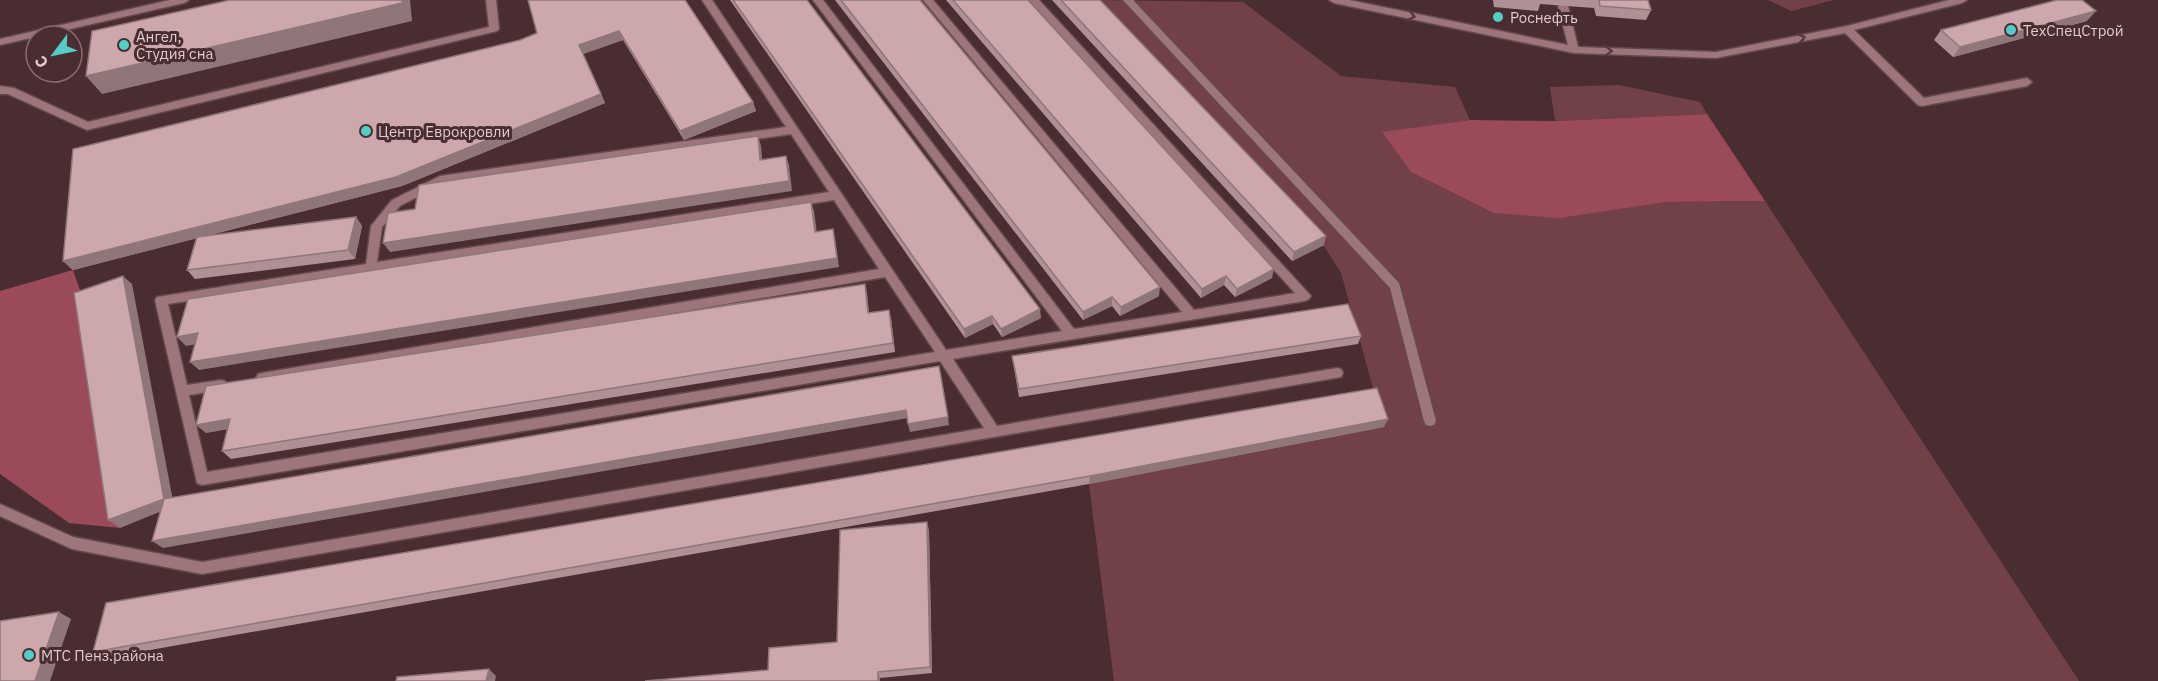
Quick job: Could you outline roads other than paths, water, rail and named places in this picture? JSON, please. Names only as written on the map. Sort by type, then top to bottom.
[{"type":"street","points":[[0,42],[184,0]]},
{"type":"street","points":[[0,90],[10,91],[87,126],[494,29],[491,0]]},
{"type":"street","points":[[707,0],[994,432]]},
{"type":"street","points":[[818,0],[1071,334]]},
{"type":"street","points":[[928,0],[1192,315]]},
{"type":"street","points":[[837,195],[161,300],[202,479],[1305,296],[1034,0]]},
{"type":"street","points":[[1128,0],[1395,286],[1430,421]]},
{"type":"street","points":[[1334,0],[1574,50],[1716,55],[1847,30],[1962,0]]},
{"type":"street","points":[[1563,6],[1574,50]]},
{"type":"street","points":[[1847,30],[1922,102],[2027,82]]},
{"type":"street","points":[[371,267],[377,226],[396,203],[440,180],[793,130]]},
{"type":"street","points":[[253,380],[888,272]]},
{"type":"street","points":[[0,510],[72,543],[202,568],[1337,373]]},
{"type":"street","points":[[182,392],[229,384]]},
{"type":"place","name":"Роснефть","points":[[1498,17]]},
{"type":"place","name":"ТехСпецСтрой","points":[[2011,30]]},
{"type":"place","name":"Ангел, Студия сна","points":[[124,45]]},
{"type":"place","name":"Центр Еврокровли","points":[[366,131]]},
{"type":"place","name":"МТС Пенз.района","points":[[29,655]]}]
